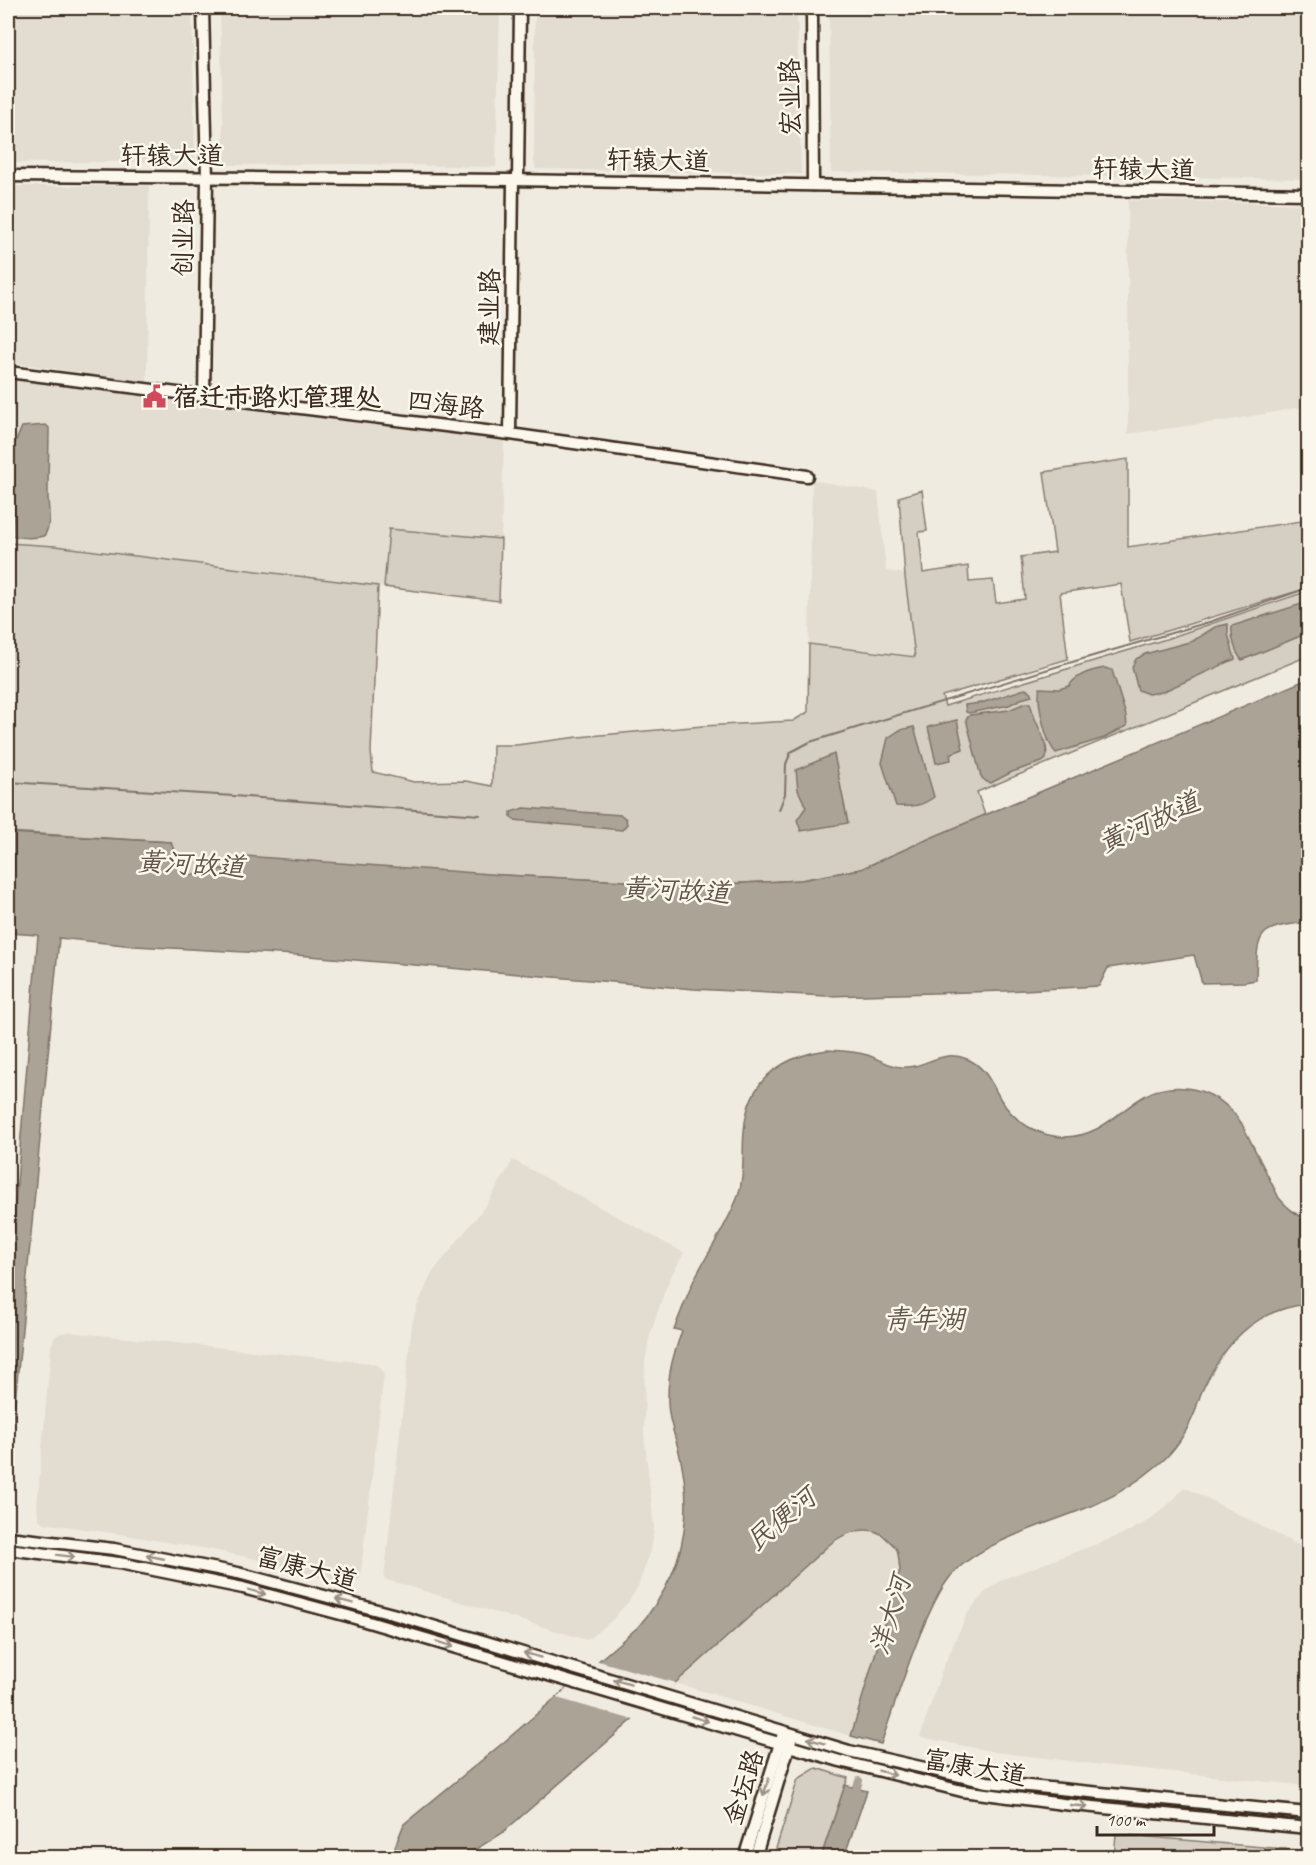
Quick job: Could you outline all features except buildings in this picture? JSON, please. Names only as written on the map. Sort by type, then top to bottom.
[{"type":"street","name":"创业路","points":[[203,8],[207,178],[204,397]]},
{"type":"street","name":"建业路","points":[[510,434],[520,8]]},
{"type":"street","name":"宏业路","points":[[812,8],[813,185]]},
{"type":"street","name":"轩辕大道","points":[[8,176],[516,180],[1308,194]]},
{"type":"street","name":"四海路","points":[[8,372],[510,434],[807,476]]},
{"type":"street","name":"富康大道","points":[[8,1537],[114,1549],[238,1573],[386,1612],[849,1751],[987,1782],[1308,1813]]},
{"type":"street","name":"富康大道","points":[[8,1549],[119,1563],[243,1588],[348,1616],[890,1774],[962,1791],[1063,1804],[1308,1828]]},
{"type":"street","points":[[730,1728],[734,1716]]},
{"type":"street","name":"金坛路","points":[[744,1857],[789,1733]]},
{"type":"street","name":"金坛路","points":[[754,1857],[785,1744]]},
{"type":"shaded area","points":[[8,8],[192,8],[195,161],[8,163]]},
{"type":"shaded area","points":[[220,8],[500,8],[496,167],[354,164],[224,165]]},
{"type":"shaded area","points":[[535,8],[797,8],[801,174],[536,169],[534,162]]},
{"type":"shaded area","points":[[829,8],[1308,8],[1308,179],[831,172]]},
{"type":"shaded area","points":[[8,186],[149,186],[147,382],[8,362]]},
{"type":"shaded area","points":[[1128,200],[1308,204],[1308,406],[1230,420],[1128,434]]},
{"type":"shaded area","points":[[8,376],[504,440],[501,539],[389,529],[384,587],[55,546],[8,543]]},
{"type":"shaded area","points":[[1128,459],[1128,547],[1308,520],[1308,588],[1130,642],[1121,584],[1060,593],[1068,659],[942,696],[945,706],[1166,639],[1308,591],[1308,656],[977,792],[985,815],[861,869],[801,880],[706,885],[503,875],[237,869],[214,869],[211,875],[182,875],[170,842],[8,832],[8,543],[55,546],[378,586],[371,752],[373,772],[414,782],[466,781],[492,786],[493,745],[516,745],[703,726],[793,721],[808,712],[809,644],[915,657],[905,577],[899,497],[922,490],[927,531],[919,532],[923,573],[968,566],[969,582],[993,580],[996,603],[1025,599],[1021,557],[1055,552],[1044,472]]},
{"type":"shaded area","points":[[812,480],[878,492],[886,571],[905,574],[915,657],[809,644]]},
{"type":"shaded area","points":[[389,529],[501,539],[499,601],[384,587]]},
{"type":"shaded area","points":[[513,1160],[684,1253],[663,1296],[649,1339],[645,1362],[644,1434],[654,1527],[652,1546],[638,1587],[629,1601],[610,1622],[587,1640],[384,1579],[412,1324],[417,1306],[432,1273],[487,1204]]},
{"type":"shaded area","points":[[69,1332],[377,1365],[384,1374],[360,1579],[351,1584],[338,1583],[275,1563],[213,1550],[43,1523],[39,1519],[37,1507],[51,1346],[55,1337],[60,1333]]},
{"type":"shaded area","points":[[1185,1487],[1308,1550],[1308,1786],[995,1752],[920,1737],[942,1670],[967,1614],[984,1593],[1003,1579],[1126,1533],[1149,1520]]},
{"type":"shaded area","points":[[868,1530],[882,1533],[896,1549],[900,1570],[851,1736],[676,1683],[830,1544],[842,1535]]},
{"type":"shaded area","points":[[816,1768],[848,1778],[821,1857],[773,1858],[798,1779]]},
{"type":"shaded area","points":[[1116,1834],[1308,1851],[1308,1857],[1114,1857]]},
{"type":"water","points":[[46,425],[49,428],[47,531],[44,536],[18,537],[11,534],[14,459],[12,450],[22,427]]},
{"type":"water","points":[[1308,602],[1308,633],[1242,660],[1234,644],[1232,626]]},
{"type":"water","points":[[1228,624],[1228,634],[1235,659],[1162,692],[1148,694],[1138,690],[1132,667],[1136,659],[1145,654],[1193,641],[1215,627]]},
{"type":"water","points":[[1105,668],[1112,670],[1127,726],[1104,738],[1056,753],[1043,722],[1039,702],[1040,688],[1059,689],[1069,686],[1085,674]]},
{"type":"water","name":"黄河故道","points":[[1308,679],[1308,922],[1279,927],[1264,934],[1258,951],[1256,980],[1202,983],[1194,955],[1108,968],[1099,986],[827,996],[694,989],[297,955],[134,946],[59,938],[8,1477],[8,1289],[38,935],[8,933],[8,833],[171,842],[182,875],[211,875],[213,869],[236,869],[245,856],[503,875],[706,885],[801,880],[861,869]]},
{"type":"water","points":[[1025,689],[1030,691],[1032,696],[1009,705],[966,712],[965,705],[981,703]]},
{"type":"water","points":[[1030,703],[1044,739],[1046,759],[991,783],[987,782],[981,777],[966,719],[970,715],[1009,710]]},
{"type":"water","points":[[957,720],[963,749],[950,754],[951,760],[936,763],[928,727]]},
{"type":"water","points":[[914,727],[934,797],[916,805],[896,806],[882,763],[888,738],[900,730]]},
{"type":"water","points":[[834,754],[848,823],[801,831],[797,820],[806,807],[798,790],[796,770]]},
{"type":"water","points":[[524,808],[621,815],[626,819],[627,824],[622,830],[514,820],[511,817],[511,812]]},
{"type":"water","name":"青年湖","points":[[827,1050],[862,1054],[901,1067],[910,1067],[949,1056],[967,1059],[979,1066],[1013,1115],[1028,1127],[1055,1136],[1078,1136],[1090,1132],[1110,1121],[1137,1100],[1158,1090],[1180,1088],[1202,1091],[1220,1101],[1236,1115],[1279,1198],[1292,1211],[1308,1221],[1308,1304],[1272,1313],[1257,1321],[1231,1344],[1211,1374],[1192,1419],[1180,1440],[1165,1459],[1145,1475],[1098,1503],[995,1544],[960,1567],[947,1581],[934,1602],[907,1669],[881,1744],[851,1736],[900,1570],[898,1552],[895,1547],[881,1534],[866,1530],[843,1536],[830,1544],[697,1664],[501,1834],[463,1857],[383,1858],[394,1849],[404,1824],[638,1627],[665,1589],[681,1547],[686,1503],[680,1456],[668,1405],[670,1372],[682,1331],[674,1329],[694,1281],[738,1196],[746,1114],[751,1099],[759,1085],[780,1066],[810,1053]]},
{"type":"water","points":[[845,1785],[867,1791],[844,1857],[821,1857]]},
{"type":"pier","points":[[595,1660],[676,1683],[637,1721],[557,1698]]},
{"type":"waterway","points":[[779,810],[785,794],[786,764],[791,752],[810,742],[1209,622],[1308,588]]},
{"type":"waterway","points":[[8,782],[480,815]]},
{"type":"waterway","name":"洋大河","points":[[854,1797],[859,1781]]},
{"type":"place","name":"宿迁市路灯管理处","points":[[155,397]]},
{"type":"water label","name":"民便河","points":[[781,1519]]}]
